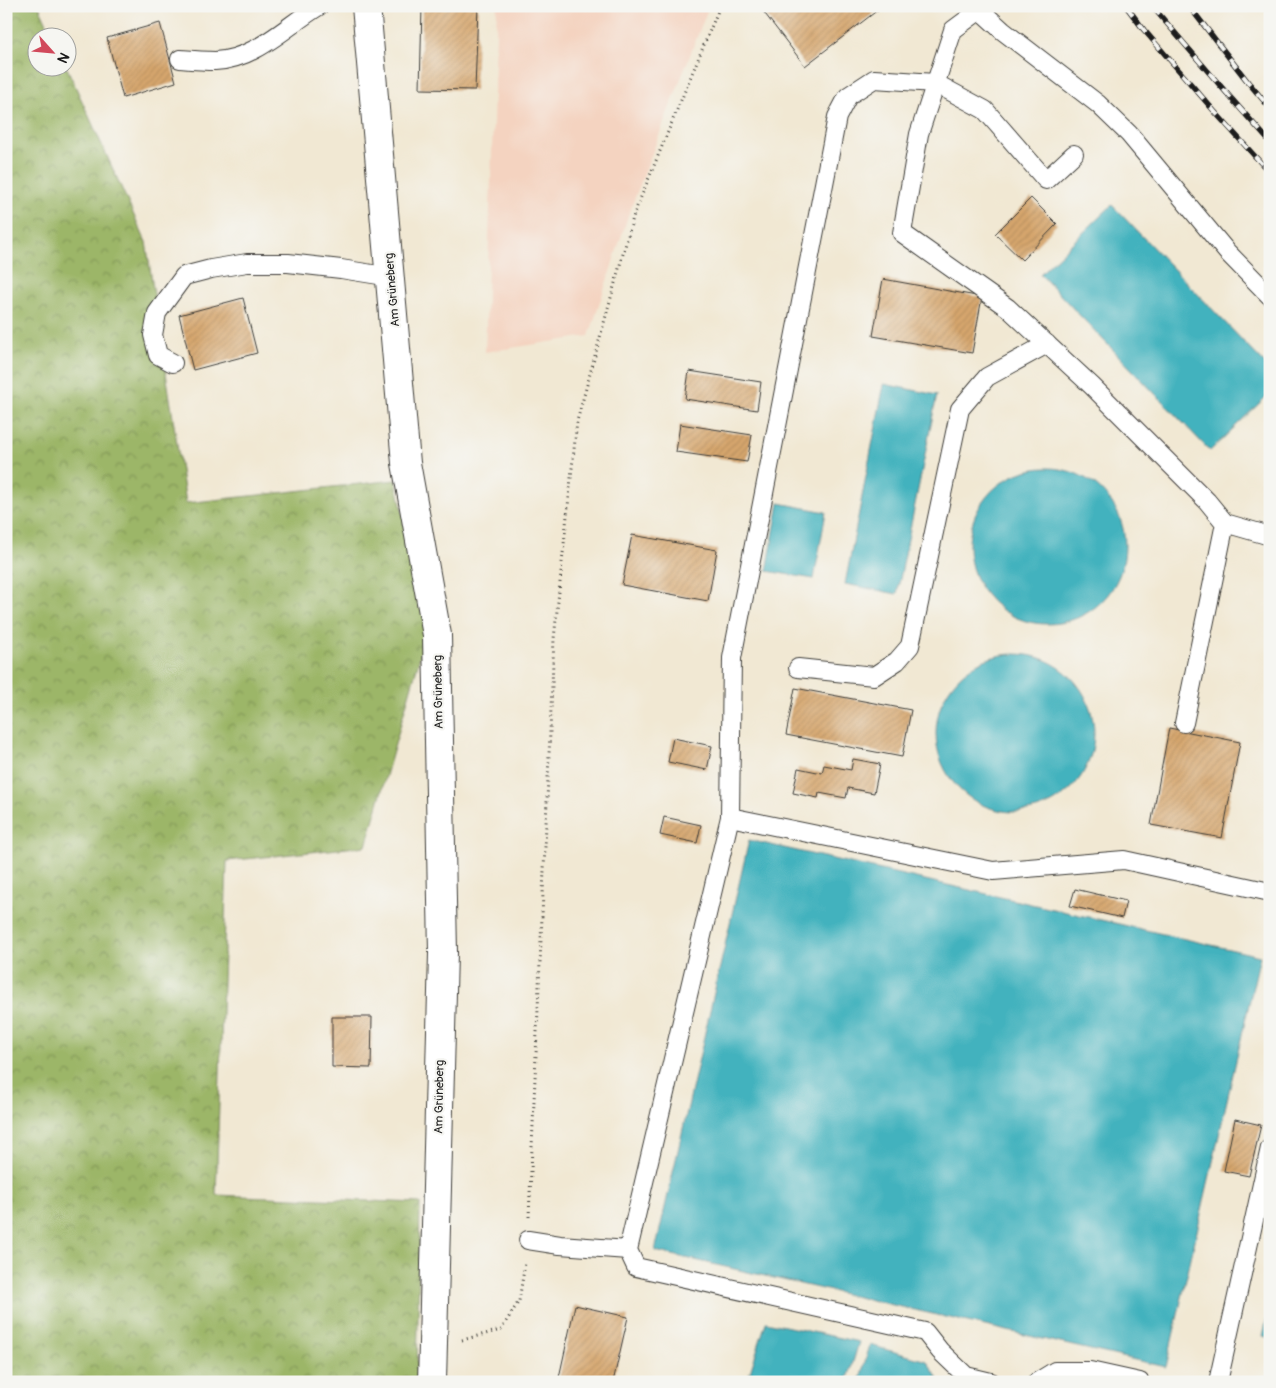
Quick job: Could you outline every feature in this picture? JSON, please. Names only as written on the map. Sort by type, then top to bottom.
[{"type":"street","name":"Am Grüneberg","points":[[366,6],[406,463],[437,635],[443,953],[432,1382]]},
{"type":"lane","points":[[180,59],[216,61],[244,55],[281,33],[319,6]]},
{"type":"lane","points":[[1270,296],[1227,252],[1129,134],[1098,104],[1003,31],[979,8],[953,30],[919,134],[902,233],[1008,308],[1092,386],[1207,502],[1225,523],[1270,536]]},
{"type":"lane","points":[[991,1382],[966,1376],[940,1351],[926,1332],[636,1267],[628,1250],[730,817],[732,658],[837,117],[848,96],[874,79],[935,83],[985,110],[1046,180],[1074,154]]},
{"type":"lane","points":[[173,363],[158,356],[153,335],[157,313],[184,276],[210,269],[248,263],[288,263],[390,277]]},
{"type":"lane","points":[[798,668],[874,676],[897,661],[910,646],[960,409],[987,377],[1047,344]]},
{"type":"lane","points":[[1184,723],[1225,523]]},
{"type":"lane","points":[[730,817],[993,871],[1124,860],[1270,892]]},
{"type":"lane","points":[[1218,1382],[1270,1148]]},
{"type":"lane","points":[[528,1240],[560,1245],[628,1250]]},
{"type":"lane","points":[[1037,1382],[1055,1371],[1090,1371],[1140,1382]]},
{"type":"path","points":[[433,1341],[461,1340],[501,1330],[520,1301],[528,1240],[554,639],[576,421],[634,214],[720,6]]},
{"type":"shaded area","points":[[497,6],[709,6],[629,213],[589,336],[485,352]]},
{"type":"green space","points":[[6,6],[39,6],[49,28],[28,28],[28,78],[72,78],[146,242],[186,503],[396,480],[427,632],[366,846],[227,861],[216,1195],[420,1203],[417,1382],[6,1382]]},
{"type":"water","points":[[1112,205],[1270,369],[1270,393],[1210,451],[1040,274]]},
{"type":"water","points":[[884,384],[937,395],[897,594],[845,584]]},
{"type":"water","points":[[1039,468],[1055,468],[1070,471],[1084,477],[1107,496],[1116,509],[1122,523],[1125,546],[1124,561],[1116,583],[1097,606],[1084,615],[1070,621],[1055,624],[1039,624],[1024,621],[1010,615],[987,596],[978,583],[972,569],[969,554],[969,538],[972,523],[978,509],[997,486],[1010,477],[1024,471]]},
{"type":"water","points":[[779,503],[826,512],[814,579],[767,571]]},
{"type":"water","points":[[1007,654],[1023,654],[1038,657],[1052,663],[1071,677],[1081,689],[1091,710],[1094,733],[1091,756],[1081,777],[1071,789],[1059,799],[1038,809],[1023,812],[1007,812],[992,809],[971,799],[949,777],[939,756],[936,741],[936,725],[939,710],[949,689],[971,667],[992,657]]},
{"type":"water","points":[[749,840],[1260,956],[1166,1367],[655,1251]]},
{"type":"water","points":[[1270,1305],[1270,1338],[1263,1336]]},
{"type":"water","points":[[766,1322],[859,1342],[847,1382],[747,1382]]},
{"type":"water","points":[[870,1345],[927,1361],[940,1382],[859,1382]]},
{"type":"building","points":[[422,6],[478,6],[475,90],[420,89]]},
{"type":"building","points":[[759,6],[883,6],[805,66]]},
{"type":"building","points":[[160,23],[176,82],[123,98],[107,38]]},
{"type":"building","points":[[1031,198],[1057,224],[1022,260],[995,234]]},
{"type":"building","points":[[883,279],[982,297],[972,353],[873,336]]},
{"type":"building","points":[[243,298],[257,353],[193,370],[179,315]]},
{"type":"building","points":[[689,371],[761,382],[757,410],[685,399]]},
{"type":"building","points":[[680,424],[752,435],[747,462],[676,452]]},
{"type":"building","points":[[632,535],[717,550],[708,601],[622,585]]},
{"type":"building","points":[[795,688],[911,710],[902,757],[786,735]]},
{"type":"building","points":[[1169,728],[1240,742],[1222,838],[1151,825]]},
{"type":"building","points":[[673,738],[712,746],[707,770],[668,762]]},
{"type":"building","points":[[853,759],[880,764],[874,793],[848,788],[846,798],[819,793],[818,798],[793,793],[798,768],[822,773],[824,765],[851,770]]},
{"type":"building","points":[[664,817],[701,825],[697,843],[660,835]]},
{"type":"building","points":[[1075,889],[1126,901],[1122,918],[1070,906]]},
{"type":"building","points":[[332,1017],[372,1017],[371,1068],[332,1067]]},
{"type":"building","points":[[1235,1119],[1261,1125],[1249,1176],[1224,1171]]},
{"type":"building","points":[[575,1305],[628,1317],[613,1382],[558,1382]]},
{"type":"railway","points":[[1126,6],[1144,30],[1270,173]]},
{"type":"railway","points":[[1152,6],[1270,142]]},
{"type":"railway","points":[[1189,6],[1270,108]]}]
